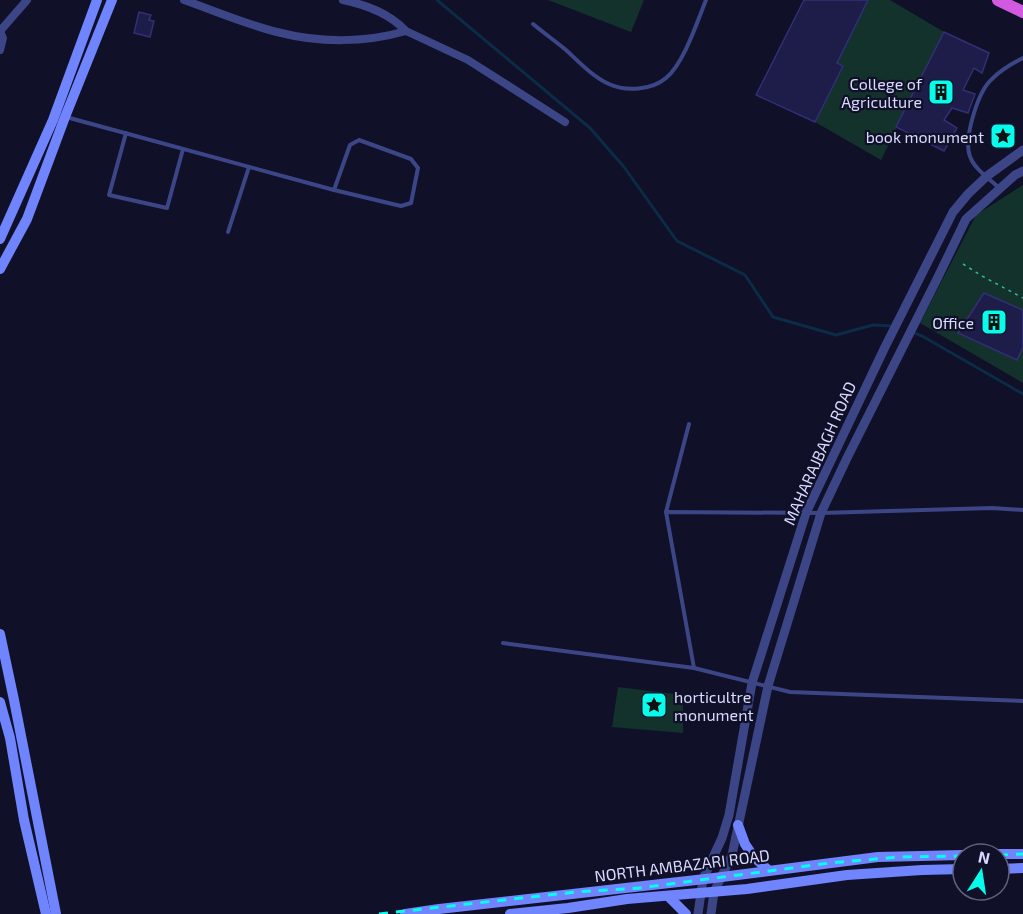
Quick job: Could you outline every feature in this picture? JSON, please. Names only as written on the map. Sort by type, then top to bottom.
[{"type":"highway","points":[[998,0],[1023,12]]},
{"type":"main road","points":[[0,238],[5,215],[53,120],[97,0]]},
{"type":"main road","points":[[0,269],[27,219],[112,0]]},
{"type":"main road","points":[[0,634],[56,914]]},
{"type":"main road","points":[[0,702],[10,738],[24,820],[46,914]]},
{"type":"main road","points":[[738,825],[745,844],[753,856],[768,870]]},
{"type":"main road","name":"NORTH AMBAZARI ROAD","points":[[405,914],[878,857],[951,855]]},
{"type":"main road","name":"NORTH AMBAZARI ROAD","points":[[510,914],[627,899],[747,889],[847,875],[951,869]]},
{"type":"main road","points":[[668,896],[686,914]]},
{"type":"street","points":[[0,50],[3,38],[0,31],[27,0]]},
{"type":"street","points":[[184,0],[277,32],[318,40],[368,39],[406,31]]},
{"type":"street","points":[[343,0],[366,5],[396,21],[406,31],[468,60],[565,122]]},
{"type":"street","name":"MAHARAJBAGH ROAD","points":[[698,914],[703,879],[722,838],[729,815],[752,683],[806,513],[908,299],[953,212],[987,176],[1023,150]]},
{"type":"street","name":"MAHARAJBAGH ROAD","points":[[711,914],[714,892],[732,855],[768,686],[821,513],[966,219],[1023,171]]},
{"type":"lane","points":[[533,24],[608,84],[620,88],[652,86],[667,78],[680,61],[706,0]]},
{"type":"lane","points":[[1000,189],[976,166],[969,154],[970,128],[979,100],[990,80],[1023,58]]},
{"type":"lane","points":[[65,117],[334,190],[401,206],[411,203],[418,168],[411,159],[359,140],[350,145],[334,190]]},
{"type":"lane","points":[[126,133],[109,195],[167,208],[183,149]]},
{"type":"lane","points":[[228,232],[249,166]]},
{"type":"lane","points":[[689,424],[666,512],[694,668]]},
{"type":"lane","points":[[666,512],[821,513],[992,508],[1023,510]]},
{"type":"lane","points":[[503,643],[694,668],[790,692],[1023,701]]},
{"type":"path","points":[[963,264],[1023,298]]},
{"type":"green space","points":[[548,0],[644,0],[631,32]]},
{"type":"green space","points":[[868,0],[890,0],[944,32],[881,160],[815,122],[837,63]]},
{"type":"green space","points":[[1023,185],[1023,383],[920,323],[976,215]]},
{"type":"green space","points":[[618,687],[683,695],[683,733],[612,727]]},
{"type":"building","points":[[804,0],[868,0],[837,63],[843,66],[815,122],[756,95]]},
{"type":"building","points":[[139,12],[151,15],[149,20],[154,21],[150,37],[134,33]]},
{"type":"building","name":"College of Agriculture","points":[[944,32],[989,53],[982,73],[974,68],[963,90],[975,94],[968,113],[952,108],[944,120],[957,128],[944,151],[896,127]]},
{"type":"building","name":"Office","points":[[984,293],[1023,310],[1023,347],[1017,360],[958,333]]},
{"type":"waterway","points":[[437,0],[590,128],[624,167],[677,241],[745,275],[773,317],[836,335],[873,325],[892,326]]},
{"type":"waterway","points":[[912,332],[1023,394]]},
{"type":"railway","points":[[1011,854],[1023,854]]},
{"type":"railway","points":[[379,914],[575,892],[639,888],[830,863],[899,857],[951,856]]},
{"type":"place","name":"College of Agriculture","points":[[941,92]]},
{"type":"place","name":"book monument","points":[[1003,136]]},
{"type":"place","name":"Office","points":[[994,322]]},
{"type":"place","name":"horticultre monument","points":[[654,705]]}]
